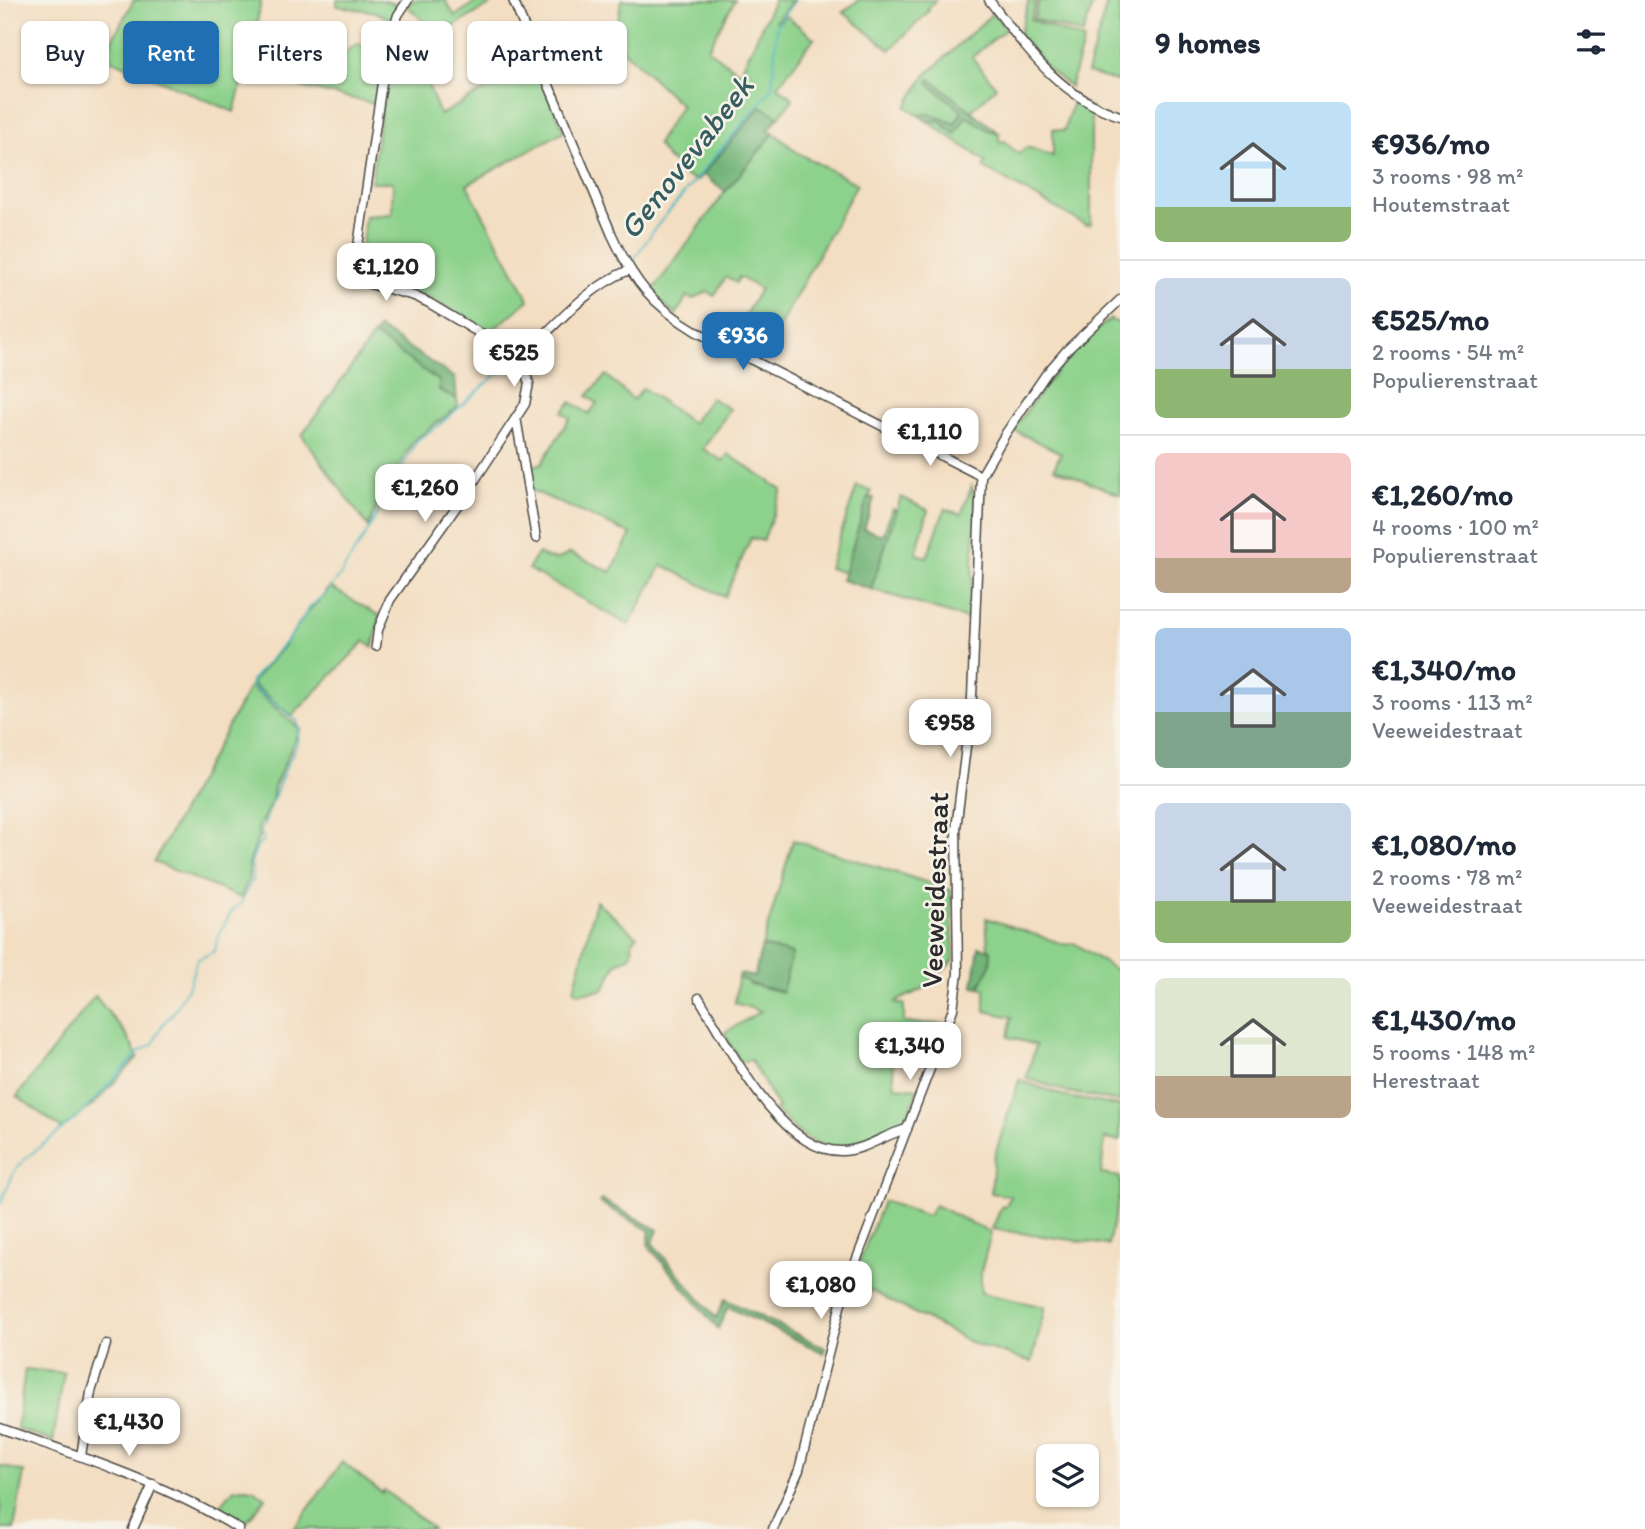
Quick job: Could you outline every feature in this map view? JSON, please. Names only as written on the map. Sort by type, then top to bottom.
[{"type":"street","points":[[376,646],[378,630],[390,600],[469,489],[516,416],[528,396],[529,383],[522,364],[486,337],[429,303],[414,296],[351,279],[387,49],[398,15],[408,0]]},
{"type":"street","points":[[513,0],[612,235],[629,270],[657,303],[696,332],[981,476],[1046,373],[1120,300]]},
{"type":"street","points":[[989,0],[1055,81],[1091,104],[1120,116]]},
{"type":"street","points":[[522,364],[526,353],[584,298],[612,276],[629,270]]},
{"type":"street","points":[[516,416],[536,538]]},
{"type":"street","name":"Veeweidestraat","points":[[773,1529],[799,1470],[843,1295],[948,1024],[958,973],[956,829],[972,697],[981,476]]},
{"type":"street","points":[[699,998],[765,1103],[806,1141],[829,1150],[848,1150],[907,1129]]},
{"type":"street","points":[[81,1456],[91,1392],[106,1344]]},
{"type":"street","points":[[0,1428],[153,1484],[239,1529]]},
{"type":"street","points":[[133,1529],[153,1484]]},
{"type":"green space","points":[[134,0],[261,0],[257,21],[233,21],[233,84],[241,84],[234,112],[168,84],[219,84],[219,21],[123,21],[123,65],[109,59],[109,45]]},
{"type":"green space","points":[[337,0],[382,0],[400,5],[391,20],[376,12],[337,6]]},
{"type":"green space","points":[[413,0],[445,0],[455,16],[479,0],[498,0],[453,27],[453,21],[424,21],[408,7]]},
{"type":"green space","points":[[621,0],[735,0],[708,49],[740,73],[774,0],[793,0],[776,21],[781,21],[785,15],[814,38],[778,86],[793,99],[779,117],[761,106],[697,181],[681,174],[657,144],[681,105],[627,53],[627,21],[618,21]]},
{"type":"green space","points":[[859,0],[936,0],[927,9],[929,11],[890,50],[843,12]]},
{"type":"green space","points":[[1029,0],[1036,0],[1031,20],[1084,40],[1070,87],[1046,67],[1019,35]]},
{"type":"green space","points":[[1039,0],[1094,0],[1083,34],[1034,19]]},
{"type":"green space","points":[[1108,0],[1120,0],[1120,82],[1087,73]]},
{"type":"green space","points":[[993,13],[1006,29],[972,57],[996,87],[970,112],[930,79],[928,83],[962,111],[955,124],[930,114],[918,115],[906,107],[925,76]]},
{"type":"green space","points":[[356,44],[361,45],[361,84],[378,84],[376,104],[288,84],[347,84],[347,51]]},
{"type":"green space","points":[[930,79],[998,132],[990,131],[966,116],[955,134],[939,121],[927,121],[918,115],[930,114],[955,124],[962,111],[928,83]]},
{"type":"green space","points":[[385,84],[428,84],[440,115],[496,84],[545,84],[564,131],[467,185],[529,300],[488,334],[430,299],[358,277],[365,216],[392,214],[393,182],[371,182]]},
{"type":"green space","points":[[1074,98],[1091,108],[1091,224],[1086,225],[984,168],[985,161],[927,121],[939,121],[955,134],[966,116],[990,131],[998,132],[1000,143],[1004,141],[1018,154],[1027,147],[1053,156],[1053,129],[1064,131]]},
{"type":"green space","points":[[761,106],[779,117],[769,129],[774,133],[725,192],[703,174]]},
{"type":"green space","points":[[774,133],[798,153],[857,184],[761,360],[728,345],[760,289],[739,277],[736,283],[726,277],[714,296],[708,292],[692,299],[687,296],[676,315],[651,293],[725,192]]},
{"type":"green space","points":[[1110,319],[1120,324],[1120,495],[1054,468],[1061,453],[1013,430],[1057,371]]},
{"type":"green space","points":[[379,328],[455,378],[457,399],[439,390],[439,381],[374,335]]},
{"type":"green space","points":[[374,335],[439,381],[439,390],[457,399],[458,407],[413,441],[378,503],[368,527],[302,435]]},
{"type":"green space","points":[[606,375],[633,400],[643,388],[692,423],[711,398],[730,409],[703,449],[723,461],[728,454],[782,490],[763,541],[751,538],[725,597],[662,565],[629,625],[528,569],[539,553],[557,560],[570,553],[611,572],[631,534],[531,490],[527,466],[541,464],[570,418],[562,412],[571,402],[589,414],[597,403],[587,396]]},
{"type":"green space","points":[[857,486],[871,491],[845,573],[829,568]]},
{"type":"green space","points":[[972,486],[976,506],[970,620],[871,589],[901,497],[928,510],[916,554],[927,557],[945,509],[961,514]]},
{"type":"green space","points":[[868,497],[874,498],[864,529],[883,535],[892,509],[897,510],[871,589],[842,580]]},
{"type":"green space","points":[[330,587],[380,616],[373,647],[365,641],[292,716],[251,683]]},
{"type":"green space","points":[[250,686],[300,729],[258,829],[259,836],[249,863],[249,877],[241,898],[154,862]]},
{"type":"green space","points":[[793,840],[951,890],[954,960],[923,989],[895,1002],[904,1004],[904,1023],[943,1024],[932,1057],[892,1057],[895,1087],[918,1089],[905,1123],[870,1140],[846,1147],[821,1145],[795,1130],[775,1110],[778,1108],[751,1060],[740,1062],[724,1033],[761,1011],[735,1003],[738,978],[749,981],[749,984],[782,992],[792,954],[762,946]]},
{"type":"green space","points":[[596,901],[637,936],[632,942],[631,954],[617,963],[603,990],[578,993],[574,990]]},
{"type":"green space","points":[[986,918],[1066,945],[1074,943],[1120,973],[1120,1102],[1068,1092],[1026,1078],[1036,1045],[1008,1037],[1012,1017],[985,1011],[985,989],[979,987],[990,967],[991,950],[988,948]]},
{"type":"green space","points":[[762,946],[792,954],[782,992],[738,978],[740,974],[754,977]]},
{"type":"green space","points":[[979,947],[991,950],[990,967],[979,987],[973,986]]},
{"type":"green space","points":[[95,996],[126,1034],[138,1057],[95,1103],[62,1129],[17,1096]]},
{"type":"green space","points":[[1019,1080],[1067,1097],[1120,1106],[1120,1141],[1105,1139],[1101,1174],[1120,1177],[1120,1192],[1108,1245],[992,1229],[1002,1206],[1005,1207],[1011,1196],[991,1193],[994,1158]]},
{"type":"green space","points":[[602,1200],[658,1230],[652,1243],[716,1318],[725,1299],[825,1348],[824,1353],[728,1307],[718,1329],[652,1250],[648,1244],[650,1231],[600,1203]]},
{"type":"green space","points":[[883,1201],[928,1216],[935,1205],[991,1233],[981,1272],[981,1293],[1045,1307],[1032,1362],[974,1344],[852,1281]]},
{"type":"green space","points":[[25,1369],[64,1373],[53,1442],[17,1429]]},
{"type":"green space","points":[[342,1462],[382,1493],[384,1490],[433,1529],[294,1529]]},
{"type":"green space","points":[[0,1466],[24,1472],[14,1529],[0,1529]]},
{"type":"green space","points":[[234,1489],[253,1489],[266,1498],[243,1526],[218,1509]]},
{"type":"waterway","name":"Genovevabeek","points":[[632,262],[656,227],[772,88],[777,25],[795,0]]},
{"type":"waterway","name":"Genovevabeek","points":[[0,1204],[15,1170],[25,1159],[82,1113],[139,1052],[153,1044],[162,1025],[173,1013],[189,985],[197,960],[215,951],[222,929],[233,909],[240,905],[253,877],[251,863],[257,847],[264,840],[261,832],[298,736],[297,721],[250,685],[251,681],[289,638],[310,607],[339,577],[368,531],[417,440],[438,426],[511,362]]}]
